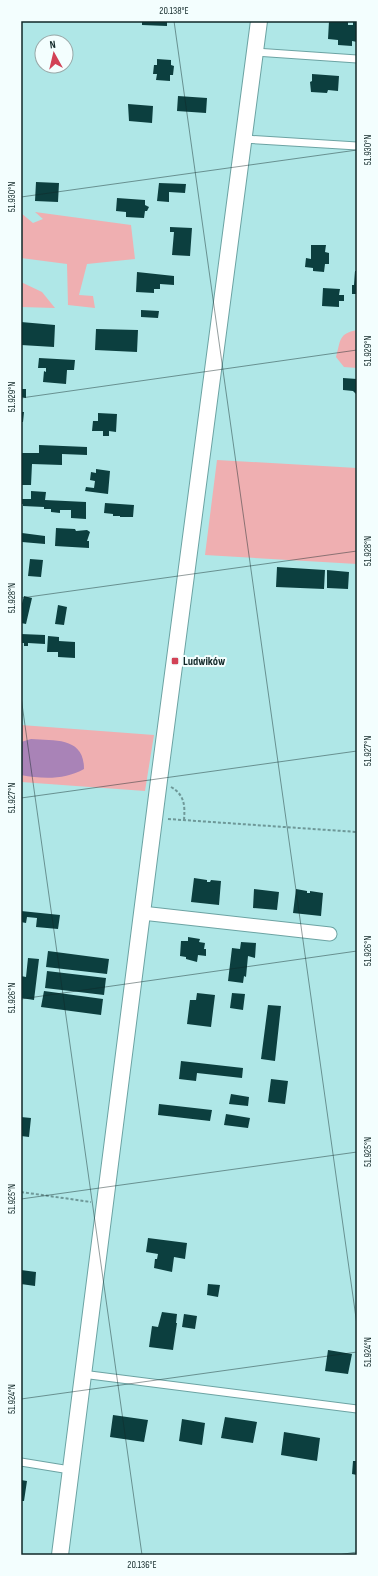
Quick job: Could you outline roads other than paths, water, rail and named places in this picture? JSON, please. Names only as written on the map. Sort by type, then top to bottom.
[{"type":"street","points":[[60,1555],[104,1203],[259,21]]},
{"type":"street","points":[[142,913],[330,934]]},
{"type":"lane","points":[[255,52],[357,59]]},
{"type":"lane","points":[[244,139],[357,146]]},
{"type":"lane","points":[[82,1374],[357,1409]]},
{"type":"lane","points":[[21,1462],[70,1470]]},
{"type":"place","name":"Ludwików","points":[[175,661]]}]
